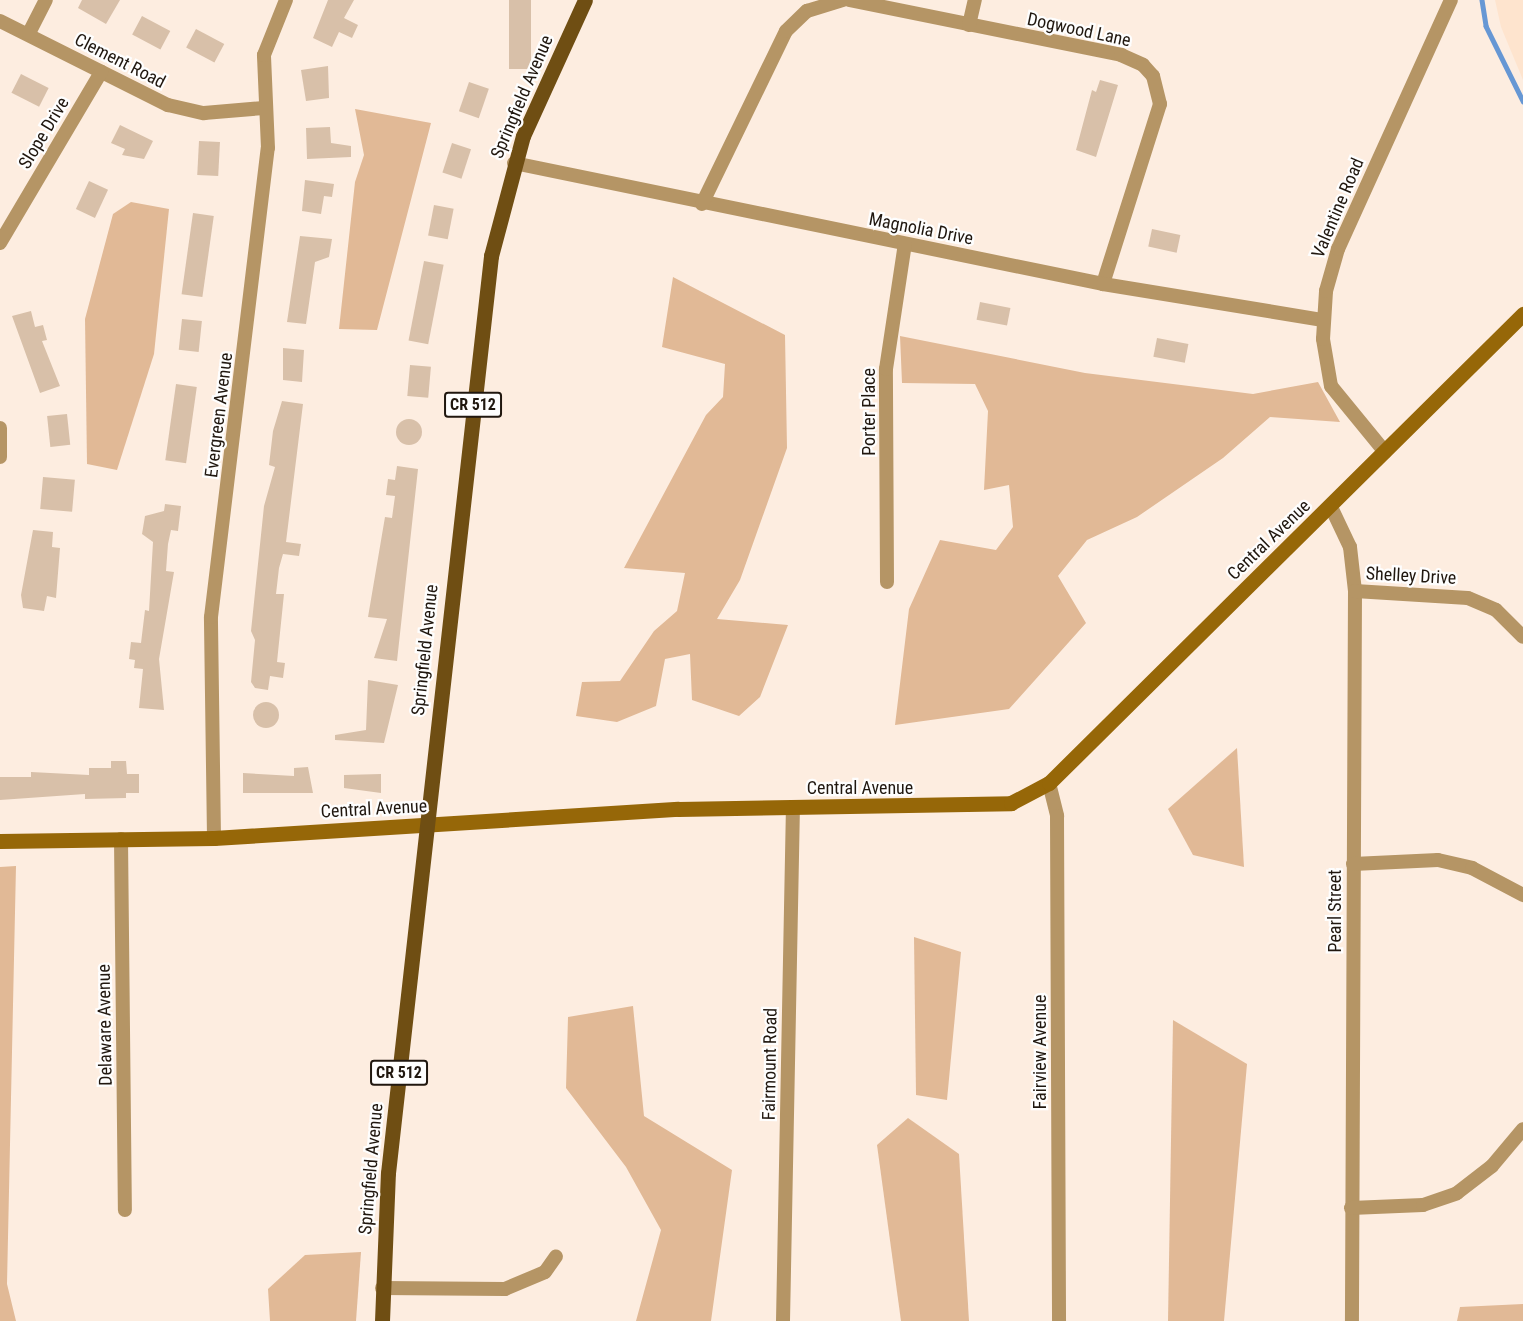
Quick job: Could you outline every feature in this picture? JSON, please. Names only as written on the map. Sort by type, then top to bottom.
[{"type":"main road","name":"Springfield Avenue","points":[[382,1321],[388,1173],[491,256],[514,163],[585,0]]},
{"type":"street","points":[[29,33],[46,0]]},
{"type":"street","name":"Evergreen Avenue","points":[[214,838],[217,730],[210,634],[268,148],[264,108],[264,55],[286,0]]},
{"type":"street","points":[[702,204],[786,31],[807,11],[843,0]]},
{"type":"street","name":"Dogwood Lane","points":[[849,0],[1121,55],[1153,76],[1160,104],[1157,118],[1103,284]]},
{"type":"street","points":[[969,26],[975,0]]},
{"type":"street","name":"Valentine Road","points":[[1385,452],[1331,386],[1323,320],[1338,249],[1451,5]]},
{"type":"street","name":"Clement Road","points":[[0,21],[29,33],[152,99],[186,110],[264,108]]},
{"type":"street","name":"Slope Drive","points":[[0,243],[101,72]]},
{"type":"street","name":"Magnolia Drive","points":[[514,163],[702,204],[1103,284],[1323,320]]},
{"type":"street","name":"Porter Place","points":[[887,582],[886,369],[905,244]]},
{"type":"street","name":"Central Avenue","points":[[0,841],[214,838],[793,807],[995,806],[1049,783],[1331,507],[1523,314]]},
{"type":"street","points":[[0,428],[0,457]]},
{"type":"street","name":"Pearl Street","points":[[1331,507],[1350,547],[1354,591],[1352,1321]]},
{"type":"street","name":"Shelley Drive","points":[[1354,591],[1468,598],[1496,610],[1523,637]]},
{"type":"street","name":"Fairview Avenue","points":[[1049,783],[1057,816],[1059,1321]]},
{"type":"street","name":"Fairmount Road","points":[[783,1321],[793,807]]},
{"type":"street","name":"Delaware Avenue","points":[[121,839],[125,1210]]},
{"type":"street","points":[[1353,864],[1401,858],[1446,862],[1472,868],[1523,895]]},
{"type":"street","points":[[1351,1208],[1423,1205],[1457,1193],[1492,1166],[1523,1129]]},
{"type":"street","points":[[382,1288],[505,1289],[545,1272],[556,1256]]},
{"type":"shaded area","points":[[1495,0],[1523,0],[1523,80],[1501,27]]},
{"type":"shaded area","points":[[355,109],[431,123],[377,330],[339,329],[355,182],[364,155]]},
{"type":"shaded area","points":[[131,202],[169,209],[154,354],[117,470],[87,464],[85,319],[113,214]]},
{"type":"shaded area","points":[[673,277],[785,335],[787,448],[740,580],[717,619],[788,625],[760,697],[739,716],[692,700],[690,654],[665,659],[656,706],[617,722],[576,716],[582,682],[620,681],[654,631],[677,611],[685,573],[624,568],[706,415],[723,397],[725,364],[662,347]]},
{"type":"shaded area","points":[[900,336],[1085,373],[1253,394],[1318,382],[1340,422],[1270,417],[1223,458],[1137,517],[1087,540],[1058,576],[1086,623],[1009,709],[895,725],[909,609],[940,540],[996,550],[1013,527],[1009,485],[984,490],[988,411],[975,384],[902,383]]},
{"type":"shaded area","points":[[1237,748],[1244,867],[1193,855],[1168,809]]},
{"type":"shaded area","points":[[16,866],[7,1284],[16,1321],[0,1321],[0,867]]},
{"type":"shaded area","points":[[914,937],[961,952],[947,1100],[916,1095]]},
{"type":"shaded area","points":[[633,1006],[644,1116],[732,1170],[711,1321],[636,1321],[661,1230],[626,1167],[566,1088],[568,1017]]},
{"type":"shaded area","points":[[1173,1020],[1247,1064],[1224,1321],[1168,1321]]},
{"type":"shaded area","points":[[908,1118],[959,1154],[969,1321],[901,1321],[877,1145]]},
{"type":"shaded area","points":[[361,1252],[356,1321],[270,1321],[268,1289],[305,1255]]},
{"type":"shaded area","points":[[1523,1304],[1523,1321],[1457,1321],[1460,1307]]},
{"type":"building","points":[[82,0],[120,0],[106,24],[78,8]]},
{"type":"building","points":[[328,0],[354,0],[344,18],[358,25],[352,38],[339,32],[332,47],[313,38]]},
{"type":"building","points":[[509,0],[531,0],[531,69],[509,69]]},
{"type":"building","points":[[142,16],[170,31],[160,50],[132,35]]},
{"type":"building","points":[[196,29],[224,44],[214,63],[186,48]]},
{"type":"building","points":[[328,66],[329,98],[306,101],[301,70]]},
{"type":"building","points":[[21,74],[49,88],[39,107],[11,93]]},
{"type":"building","points":[[1100,80],[1118,85],[1096,157],[1076,150],[1092,90],[1096,92]]},
{"type":"building","points":[[469,82],[489,89],[479,118],[459,111]]},
{"type":"building","points":[[120,125],[153,141],[144,159],[122,155],[125,149],[111,143]]},
{"type":"building","points":[[330,127],[331,143],[351,146],[351,157],[307,159],[306,128]]},
{"type":"building","points":[[199,141],[220,142],[218,176],[197,175]]},
{"type":"building","points":[[452,143],[471,149],[461,179],[442,172]]},
{"type":"building","points":[[305,180],[334,184],[332,197],[324,196],[321,214],[302,211]]},
{"type":"building","points":[[89,181],[108,190],[95,218],[76,209]]},
{"type":"building","points":[[434,205],[454,209],[448,239],[428,235]]},
{"type":"building","points":[[193,213],[214,216],[202,297],[182,294]]},
{"type":"building","points":[[1152,229],[1180,235],[1177,253],[1148,247]]},
{"type":"building","points":[[300,236],[332,239],[329,257],[315,262],[306,324],[287,322]]},
{"type":"building","points":[[424,261],[444,265],[428,344],[409,341]]},
{"type":"building","points":[[980,302],[1010,308],[1007,326],[977,320]]},
{"type":"building","points":[[31,311],[35,327],[43,325],[47,340],[42,341],[60,386],[40,393],[12,316]]},
{"type":"building","points":[[182,319],[202,321],[199,352],[179,350]]},
{"type":"building","points":[[1157,338],[1188,344],[1185,363],[1153,357]]},
{"type":"building","points":[[283,348],[304,350],[302,382],[283,380]]},
{"type":"building","points":[[410,365],[431,367],[428,398],[407,396]]},
{"type":"building","points":[[176,384],[197,387],[186,463],[165,460]]},
{"type":"building","points":[[282,401],[303,404],[286,542],[301,544],[299,556],[283,554],[279,568],[276,594],[284,594],[277,662],[285,663],[283,678],[270,676],[268,690],[255,688],[251,682],[255,640],[251,631],[264,506],[275,467],[269,465],[273,431]]},
{"type":"building","points":[[67,414],[70,445],[50,447],[47,416]]},
{"type":"building","points":[[409,419],[419,422],[422,432],[419,442],[409,445],[399,442],[396,432],[399,422]]},
{"type":"building","points":[[397,466],[418,469],[397,661],[374,658],[387,619],[368,617],[385,517],[392,518],[395,496],[386,495],[388,479],[395,480]]},
{"type":"building","points":[[43,477],[75,480],[72,512],[40,509]]},
{"type":"building","points":[[165,504],[181,506],[178,531],[171,530],[168,544],[166,571],[174,572],[159,659],[164,710],[139,708],[143,669],[134,668],[135,660],[129,659],[131,642],[141,643],[145,610],[149,611],[153,542],[142,534],[145,516],[164,511]]},
{"type":"building","points":[[33,530],[53,532],[52,547],[60,548],[56,598],[47,596],[44,611],[23,608],[21,595]]},
{"type":"building","points":[[368,680],[398,685],[384,743],[335,740],[335,735],[366,730]]},
{"type":"building","points":[[266,702],[275,706],[279,715],[275,724],[266,728],[257,724],[253,715],[257,706]]},
{"type":"building","points":[[111,761],[126,761],[127,774],[139,774],[139,793],[126,793],[126,798],[85,799],[85,794],[0,800],[0,777],[31,777],[31,772],[89,775],[89,768],[111,768]]},
{"type":"building","points":[[308,767],[313,793],[243,793],[243,773],[294,776],[294,768]]},
{"type":"building","points":[[381,774],[381,793],[344,788],[344,775]]},
{"type":"waterway","points":[[1482,0],[1486,26],[1523,101]]}]
